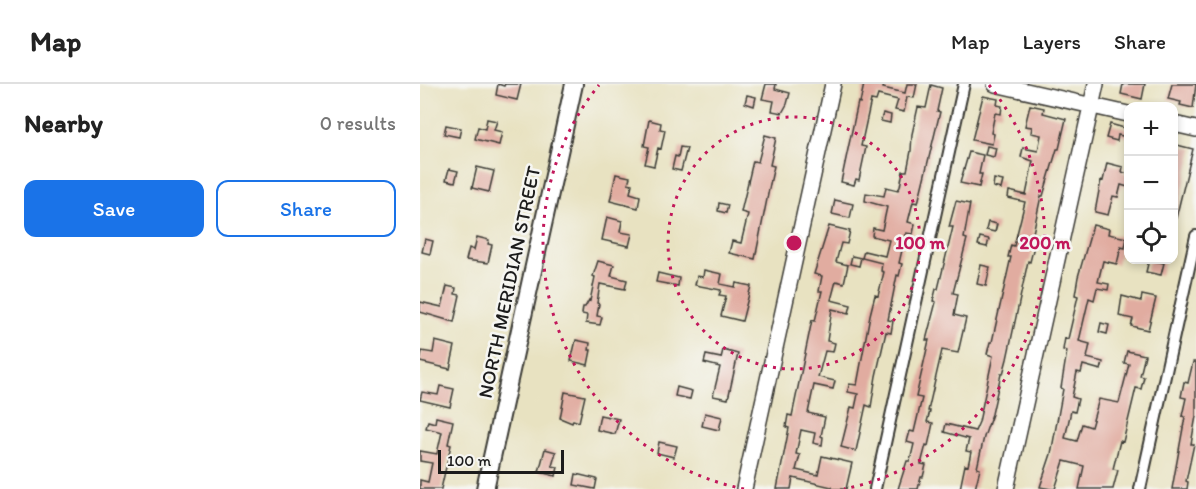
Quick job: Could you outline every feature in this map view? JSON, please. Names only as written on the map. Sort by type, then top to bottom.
[{"type":"main road","name":"NORTH MERIDIAN STREET","points":[[485,489],[574,84]]},
{"type":"street","points":[[744,489],[833,84]]},
{"type":"street","points":[[875,489],[964,84]]},
{"type":"street","points":[[995,84],[1124,113]]},
{"type":"street","points":[[1006,489],[1096,84]]},
{"type":"street","points":[[1178,125],[1196,129]]},
{"type":"street","points":[[1140,489],[1196,236]]},
{"type":"building","points":[[498,84],[504,86],[505,84],[521,84],[517,100],[496,95]]},
{"type":"building","points":[[766,84],[776,84],[775,89],[790,93],[782,113],[772,111],[774,101],[762,99]]},
{"type":"building","points":[[864,84],[884,84],[883,88],[905,93],[907,84],[917,84],[914,98],[907,97],[904,112],[895,110],[898,100],[878,95],[876,101],[871,100],[861,146],[866,147],[859,180],[856,179],[854,185],[841,182]]},
{"type":"building","points":[[1123,84],[1145,84],[1142,99],[1121,94]]},
{"type":"building","points":[[1172,84],[1196,84],[1193,108],[1168,99]]},
{"type":"building","points":[[931,85],[942,88],[937,111],[940,112],[918,203],[913,202],[908,222],[915,224],[913,234],[906,233],[899,263],[902,264],[899,276],[897,275],[888,320],[893,321],[891,333],[886,332],[871,407],[866,405],[856,451],[841,447],[851,407],[855,408],[858,394],[848,392],[849,384],[857,385],[870,315],[884,272],[881,271],[882,263],[862,258],[864,251],[885,256],[889,240],[872,236],[873,228],[882,230],[887,207],[865,201],[866,193],[884,196],[886,187],[898,190],[900,187],[903,171],[907,171],[918,107],[926,108]]},
{"type":"building","points":[[747,95],[756,97],[754,106],[745,103]]},
{"type":"building","points":[[983,96],[998,99],[997,105],[1002,106],[1001,114],[995,113],[991,133],[994,134],[992,144],[972,140]]},
{"type":"building","points":[[1030,105],[1044,108],[1043,113],[1066,119],[1059,149],[1057,149],[1043,196],[1041,196],[1033,233],[1037,234],[1030,262],[1028,261],[1007,359],[984,437],[975,489],[960,489],[965,465],[968,466],[971,452],[966,451],[969,439],[944,432],[946,424],[975,431],[979,422],[993,356],[987,354],[990,342],[992,342],[1011,257],[1008,257],[1011,245],[1014,246],[1025,202],[1008,198],[1009,191],[1026,195],[1033,161],[1021,157],[1023,148],[1038,151],[1041,135],[1031,133],[1032,127],[1025,126]]},
{"type":"building","points":[[883,113],[891,115],[890,123],[881,121]]},
{"type":"building","points":[[487,119],[497,121],[494,130],[502,132],[499,145],[475,139],[478,127],[485,129]]},
{"type":"building","points":[[649,120],[661,123],[660,129],[665,130],[654,166],[645,164],[649,147],[644,146]]},
{"type":"building","points":[[1110,124],[1124,128],[1124,136],[1118,135],[1117,141],[1106,138]]},
{"type":"building","points":[[446,125],[461,128],[459,137],[444,134]]},
{"type":"building","points":[[765,135],[776,138],[770,165],[774,166],[755,259],[729,253],[732,241],[741,243],[748,214],[741,212],[753,161],[758,162]]},
{"type":"building","points":[[1178,145],[1193,149],[1178,210]]},
{"type":"building","points":[[987,146],[996,148],[994,157],[985,155]]},
{"type":"building","points":[[680,147],[687,148],[681,171],[672,169]]},
{"type":"building","points":[[969,152],[983,155],[979,187],[960,183]]},
{"type":"building","points":[[1107,163],[1123,167],[1124,186],[1121,185],[1118,197],[1113,196],[1108,215],[1095,212],[1101,180],[1103,181]]},
{"type":"building","points":[[477,167],[494,171],[489,192],[472,188]]},
{"type":"building","points":[[449,169],[458,171],[455,182],[446,180]]},
{"type":"building","points":[[616,174],[630,177],[628,183],[632,184],[630,193],[640,196],[638,208],[610,201]]},
{"type":"building","points":[[994,179],[1003,181],[1001,189],[993,187]]},
{"type":"building","points":[[835,200],[853,204],[850,218],[832,214]]},
{"type":"building","points":[[956,201],[970,204],[964,238],[967,239],[953,293],[958,294],[954,315],[966,318],[958,353],[942,350],[928,411],[930,411],[927,422],[933,423],[921,464],[926,465],[923,477],[921,477],[918,489],[898,489],[907,461],[910,461],[914,444],[907,442],[910,431],[914,432],[922,398],[916,397],[929,340],[926,340],[936,302],[933,301],[953,227],[949,227]]},
{"type":"building","points":[[719,203],[728,205],[726,213],[718,211]]},
{"type":"building","points":[[607,217],[622,221],[620,232],[632,234],[629,246],[602,240]]},
{"type":"building","points":[[988,222],[997,224],[995,232],[986,230]]},
{"type":"building","points":[[1093,225],[1109,229],[1108,234],[1124,237],[1124,248],[1121,247],[1117,264],[1103,261],[1098,282],[1109,284],[1108,290],[1097,288],[1094,300],[1089,298],[1079,341],[1090,344],[1087,358],[1103,362],[1101,370],[1083,365],[1081,373],[1077,372],[1072,397],[1078,399],[1075,412],[1071,411],[1065,438],[1077,441],[1082,424],[1091,427],[1099,399],[1119,403],[1129,364],[1124,363],[1127,351],[1145,355],[1140,376],[1144,377],[1141,389],[1136,388],[1123,442],[1120,441],[1113,469],[1118,470],[1113,489],[1079,489],[1084,466],[1064,461],[1055,489],[1040,487],[1051,454],[1063,389],[1061,388],[1067,351],[1063,350],[1065,338],[1068,339],[1078,296],[1075,295]]},
{"type":"building","points":[[829,226],[850,231],[847,244],[841,243],[836,262],[848,265],[844,283],[836,281],[831,300],[851,305],[849,313],[832,309],[827,341],[835,343],[833,352],[825,351],[818,377],[835,381],[833,389],[814,385],[808,413],[825,417],[821,436],[823,437],[822,445],[813,443],[815,433],[801,430],[796,454],[800,455],[796,470],[818,475],[822,456],[852,463],[846,489],[832,489],[832,487],[793,478],[791,489],[777,489],[789,428],[786,427],[788,415],[792,416],[812,320],[815,321],[822,291],[819,291],[822,276],[814,274]]},
{"type":"building","points":[[477,237],[489,240],[488,244],[492,245],[488,263],[466,260],[469,248],[474,250]]},
{"type":"building","points":[[980,237],[989,239],[987,247],[978,245]]},
{"type":"building","points":[[425,239],[433,241],[430,254],[422,252]]},
{"type":"building","points":[[852,256],[861,258],[859,266],[850,264]]},
{"type":"building","points":[[598,261],[614,265],[611,276],[627,280],[625,289],[600,284],[597,316],[602,317],[600,325],[586,323],[587,315],[582,314],[583,307],[590,301],[595,277],[593,276]]},
{"type":"building","points":[[1148,264],[1164,264],[1161,275],[1146,272]]},
{"type":"building","points":[[981,265],[990,267],[986,286],[977,284]]},
{"type":"building","points":[[704,270],[722,274],[720,284],[735,287],[736,283],[751,286],[742,321],[721,316],[726,296],[719,295],[721,290],[695,285],[697,276],[703,277]]},
{"type":"building","points":[[658,273],[679,278],[678,286],[656,282]]},
{"type":"building","points":[[447,286],[456,288],[455,294],[460,295],[454,322],[420,312],[420,302],[442,307]]},
{"type":"building","points":[[1142,295],[1156,298],[1148,330],[1131,326],[1133,319],[1119,316],[1122,296],[1141,301]]},
{"type":"building","points":[[1101,323],[1109,325],[1107,334],[1099,332]]},
{"type":"building","points":[[576,340],[590,343],[588,365],[571,361]]},
{"type":"building","points":[[435,341],[455,346],[450,369],[420,362],[422,351],[433,353]]},
{"type":"building","points":[[723,350],[738,354],[728,399],[713,396],[720,367],[704,363],[706,355],[721,358]]},
{"type":"building","points":[[1193,362],[1196,362],[1196,416],[1191,444],[1194,444],[1186,481],[1188,482],[1187,489],[1172,489],[1185,417],[1182,416],[1186,398],[1181,397],[1184,382],[1188,383]]},
{"type":"building","points":[[440,386],[454,389],[450,407],[420,400],[422,392],[438,395]]},
{"type":"building","points":[[677,387],[692,391],[690,399],[675,396]]},
{"type":"building","points":[[565,392],[585,396],[579,422],[573,420],[572,423],[560,418]]},
{"type":"building","points":[[705,413],[722,417],[719,430],[702,426]]},
{"type":"building","points":[[600,415],[619,419],[615,434],[597,430]]},
{"type":"building","points":[[436,417],[453,421],[448,444],[451,445],[441,489],[420,489],[420,480],[428,482],[432,463],[420,461],[420,451],[437,454],[442,432],[426,428],[428,421],[435,423]]},
{"type":"building","points":[[659,442],[677,446],[674,457],[657,453]]},
{"type":"building","points":[[545,449],[556,452],[552,466],[558,467],[556,476],[539,472]]},
{"type":"building","points":[[576,474],[597,479],[595,489],[574,485]]}]
